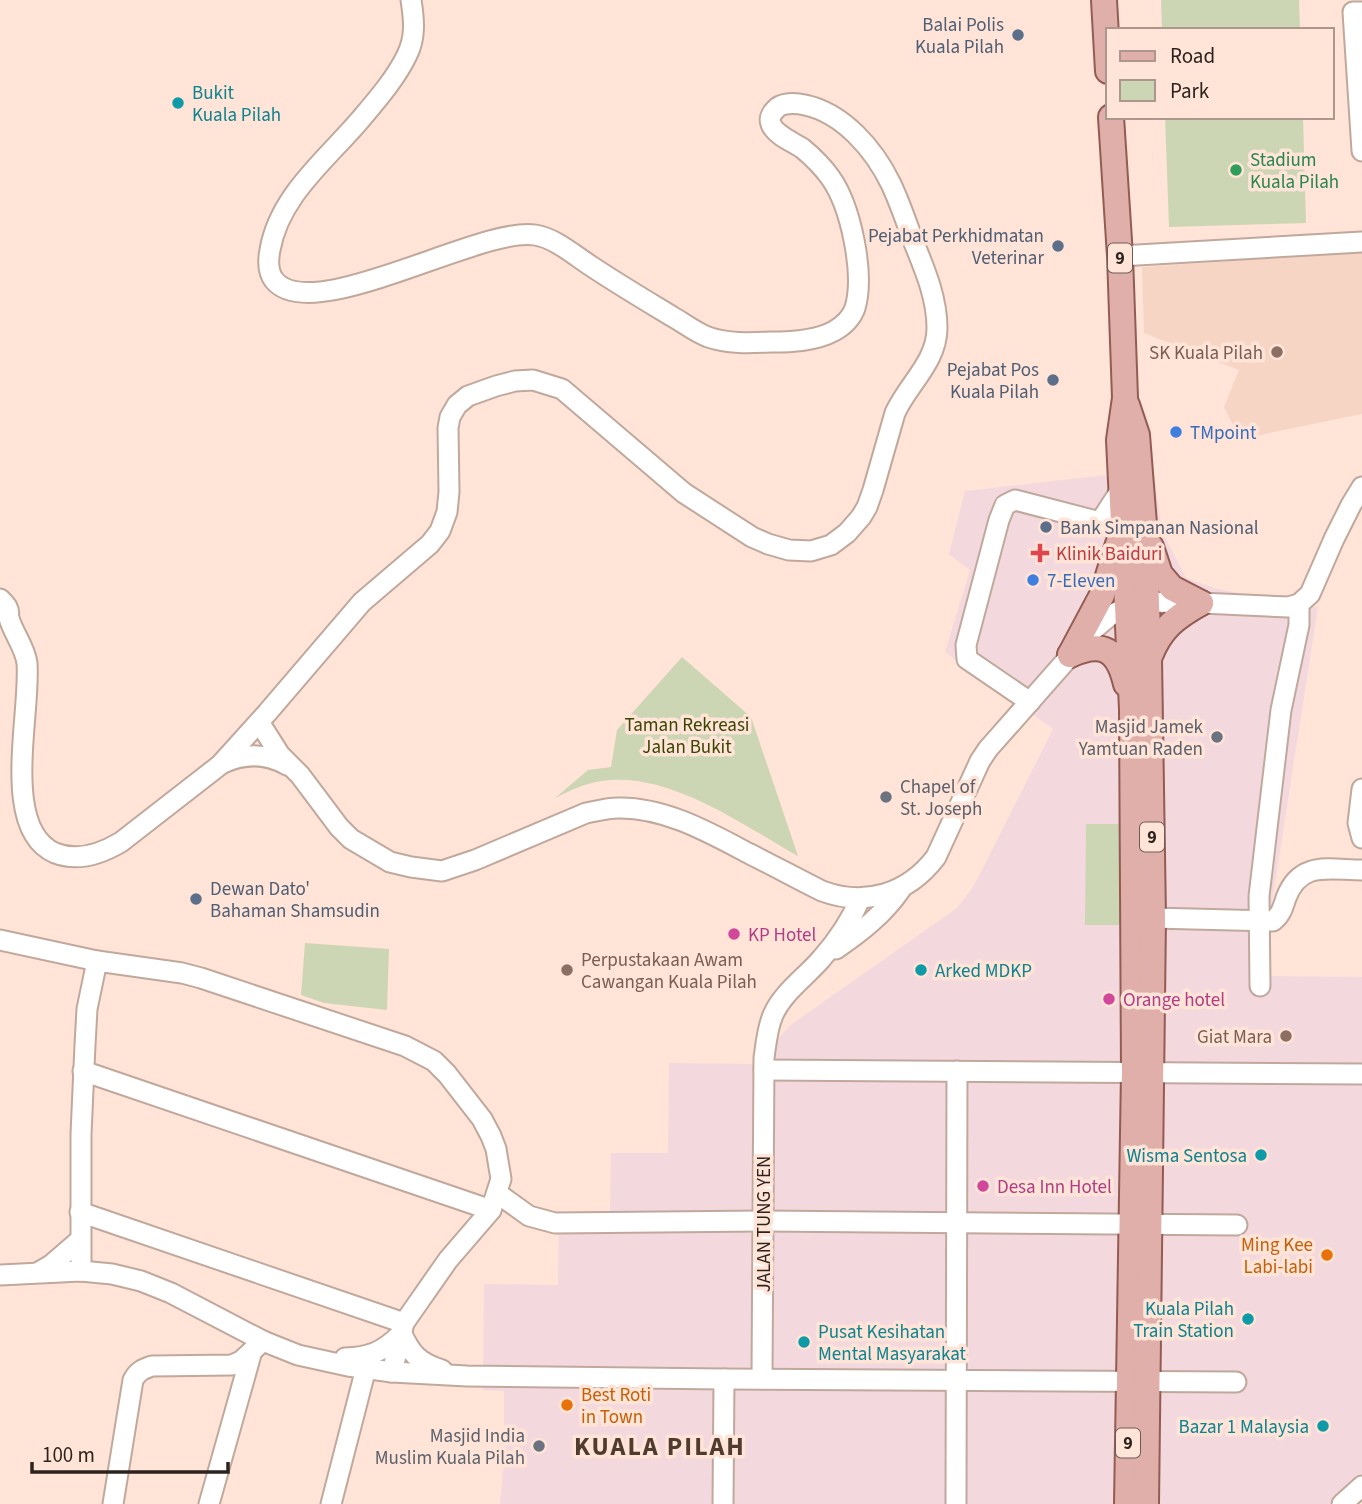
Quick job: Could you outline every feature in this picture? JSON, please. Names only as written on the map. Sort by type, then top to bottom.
[{"type":"main road","points":[[1104,0],[1106,36]]},
{"type":"main road","name":"9","points":[[1111,119],[1125,398],[1119,440],[1122,488],[1134,522]]},
{"type":"main road","name":"9","points":[[1125,398],[1137,435],[1134,522],[1137,604],[1132,709],[1143,1072]]},
{"type":"main road","points":[[1134,522],[1160,575],[1172,588],[1202,603]]},
{"type":"main road","points":[[1070,655],[1102,594],[1115,556],[1134,522]]},
{"type":"main road","points":[[1149,658],[1167,627],[1180,615],[1202,603]]},
{"type":"main road","name":"9","points":[[1127,1504],[1138,1382],[1143,1072],[1153,918],[1149,658],[1137,604]]},
{"type":"main road","points":[[1070,655],[1094,647],[1105,649],[1114,656],[1123,668],[1132,709]]},
{"type":"main road","name":"9","points":[[1138,1382],[1146,1504]]},
{"type":"street","points":[[2,613],[27,661],[18,781],[23,822],[30,835],[51,852],[76,857],[91,856],[121,842],[220,765],[264,719],[362,602],[430,544],[440,531],[449,492],[447,428],[457,405],[468,396],[515,381],[533,380],[562,389],[684,493],[752,537],[789,550],[811,551],[831,545],[847,533],[867,507],[895,413],[926,366],[936,342],[937,327],[931,287],[891,184],[874,156],[833,115],[797,103],[776,108],[770,120],[772,127],[821,164],[834,182],[852,231],[856,256],[856,305],[847,322],[832,333],[815,338],[739,343],[705,336],[561,246],[535,235],[474,246],[375,279],[327,291],[293,293],[272,278],[268,258],[276,227],[291,199],[387,87],[407,56],[413,40],[411,0]]},
{"type":"street","points":[[1362,12],[1353,12],[1362,151]]},
{"type":"street","points":[[1120,256],[1362,242]]},
{"type":"street","points":[[264,719],[273,745],[300,775],[339,827],[351,839],[390,862],[442,871],[475,860],[586,813],[620,807],[672,817],[837,897],[870,898],[889,893],[927,869],[936,857],[988,749],[1093,630],[1111,615],[1137,604],[1202,603],[1287,607],[1299,604],[1310,594],[1340,527],[1362,487]]},
{"type":"street","points":[[1030,702],[967,659],[966,645],[1005,505],[1015,500],[1100,522],[1122,488]]},
{"type":"street","points":[[1260,986],[1259,896],[1281,710],[1298,625],[1299,604]]},
{"type":"street","points":[[253,755],[264,719]]},
{"type":"street","points":[[220,765],[231,759],[253,755],[266,756],[291,767]]},
{"type":"street","points":[[1362,789],[1358,823],[1362,838]]},
{"type":"street","points":[[1153,918],[1273,920],[1280,916],[1291,885],[1298,877],[1324,867],[1362,870]]},
{"type":"street","points":[[823,957],[875,919],[904,885]]},
{"type":"street","points":[[823,957],[847,924],[860,899]]},
{"type":"street","points":[[0,940],[97,961],[182,973],[405,1046],[434,1061],[482,1119],[491,1136],[500,1171],[501,1180],[494,1202],[448,1260],[402,1330],[382,1350],[374,1354],[340,1358],[298,1355]]},
{"type":"street","name":"JALAN TUNG YEN","points":[[762,1378],[764,1058],[773,1014],[784,998],[823,957]]},
{"type":"street","points":[[82,1270],[80,1212],[83,1072],[87,1009],[97,961]]},
{"type":"street","points":[[764,1070],[1362,1074]]},
{"type":"street","points":[[956,1504],[957,1071]]},
{"type":"street","points":[[83,1072],[555,1223],[762,1221],[1237,1225]]},
{"type":"street","points":[[80,1212],[402,1330],[413,1354],[428,1366],[467,1376]]},
{"type":"street","points":[[38,1272],[65,1254],[80,1238]]},
{"type":"street","points":[[80,1238],[113,1274]]},
{"type":"street","points":[[0,1275],[82,1270],[113,1274],[171,1293],[258,1346],[308,1358],[392,1372],[467,1376],[1236,1382]]},
{"type":"street","points":[[392,1372],[402,1330]]},
{"type":"street","points":[[113,1504],[133,1380],[137,1373],[152,1366],[232,1365],[258,1346]]},
{"type":"street","points":[[209,1504],[258,1346]]},
{"type":"street","points":[[331,1504],[366,1368]]},
{"type":"street","points":[[723,1504],[724,1379]]},
{"type":"street","points":[[1342,1504],[1362,1486]]},
{"type":"shaded area","name":"SK Kuala Pilah","points":[[1362,252],[1362,414],[1240,439],[1224,407],[1239,370],[1144,333],[1142,267]]},
{"type":"shaded area","points":[[1154,474],[1162,531],[1186,578],[1217,589],[1318,607],[1272,903],[1270,976],[1362,977],[1362,1496],[1353,1504],[500,1504],[504,1463],[504,1391],[483,1390],[484,1284],[558,1285],[559,1216],[610,1216],[611,1153],[668,1153],[669,1063],[753,1064],[792,1024],[957,908],[981,872],[1053,729],[945,652],[970,570],[949,554],[965,491],[1106,475]]},
{"type":"green space","points":[[1161,0],[1299,0],[1300,28],[1162,28]]},
{"type":"green space","name":"Stadium Kuala Pilah","points":[[1165,119],[1303,119],[1306,223],[1169,227]]},
{"type":"green space","name":"Taman Rekreasi Jalan Bukit","points":[[682,657],[751,717],[798,856],[721,812],[664,787],[635,781],[607,780],[579,787],[555,798],[588,770],[611,767],[617,730]]},
{"type":"green space","points":[[1086,824],[1124,824],[1124,925],[1085,925]]},
{"type":"green space","points":[[305,943],[389,949],[387,1010],[324,1003],[301,995]]},
{"type":"place","name":"Balai Polis Kuala Pilah","points":[[1018,35]]},
{"type":"place","name":"Bukit Kuala Pilah","points":[[178,103]]},
{"type":"place","name":"Stadium Kuala Pilah","points":[[1236,170]]},
{"type":"place","name":"Pejabat Perkhidmatan Veterinar","points":[[1058,246]]},
{"type":"place","name":"SK Kuala Pilah","points":[[1277,352]]},
{"type":"place","name":"Pejabat Pos Kuala Pilah","points":[[1053,380]]},
{"type":"place","name":"TMpoint","points":[[1176,432]]},
{"type":"place","name":"Bank Simpanan Nasional","points":[[1046,527]]},
{"type":"place","name":"Klinik Baiduri","points":[[1040,553]]},
{"type":"place","name":"7-Eleven","points":[[1033,580]]},
{"type":"place","name":"Masjid Jamek Yamtuan Raden","points":[[1217,737]]},
{"type":"place","name":"Chapel of St. Joseph","points":[[886,797]]},
{"type":"place","name":"Dewan Dato' Bahaman Shamsudin","points":[[196,899]]},
{"type":"place","name":"KP Hotel","points":[[734,934]]},
{"type":"place","name":"Perpustakaan Awam Cawangan Kuala Pilah","points":[[567,970]]},
{"type":"place","name":"Arked MDKP","points":[[921,970]]},
{"type":"place","name":"Orange hotel","points":[[1109,999]]},
{"type":"place","name":"Giat Mara","points":[[1286,1036]]},
{"type":"place","name":"Wisma Sentosa","points":[[1261,1155]]},
{"type":"place","name":"Desa Inn Hotel","points":[[983,1186]]},
{"type":"place","name":"Ming Kee Labi-labi","points":[[1327,1255]]},
{"type":"place","name":"Kuala Pilah Train Station","points":[[1248,1319]]},
{"type":"place","name":"Pusat Kesihatan Mental Masyarakat","points":[[804,1342]]},
{"type":"place","name":"Best Roti in Town","points":[[567,1405]]},
{"type":"place","name":"Bazar 1 Malaysia","points":[[1323,1426]]},
{"type":"place","name":"Masjid India Muslim Kuala Pilah","points":[[539,1446]]},
{"type":"district","name":"KUALA PILAH","points":[[660,1446]]}]
